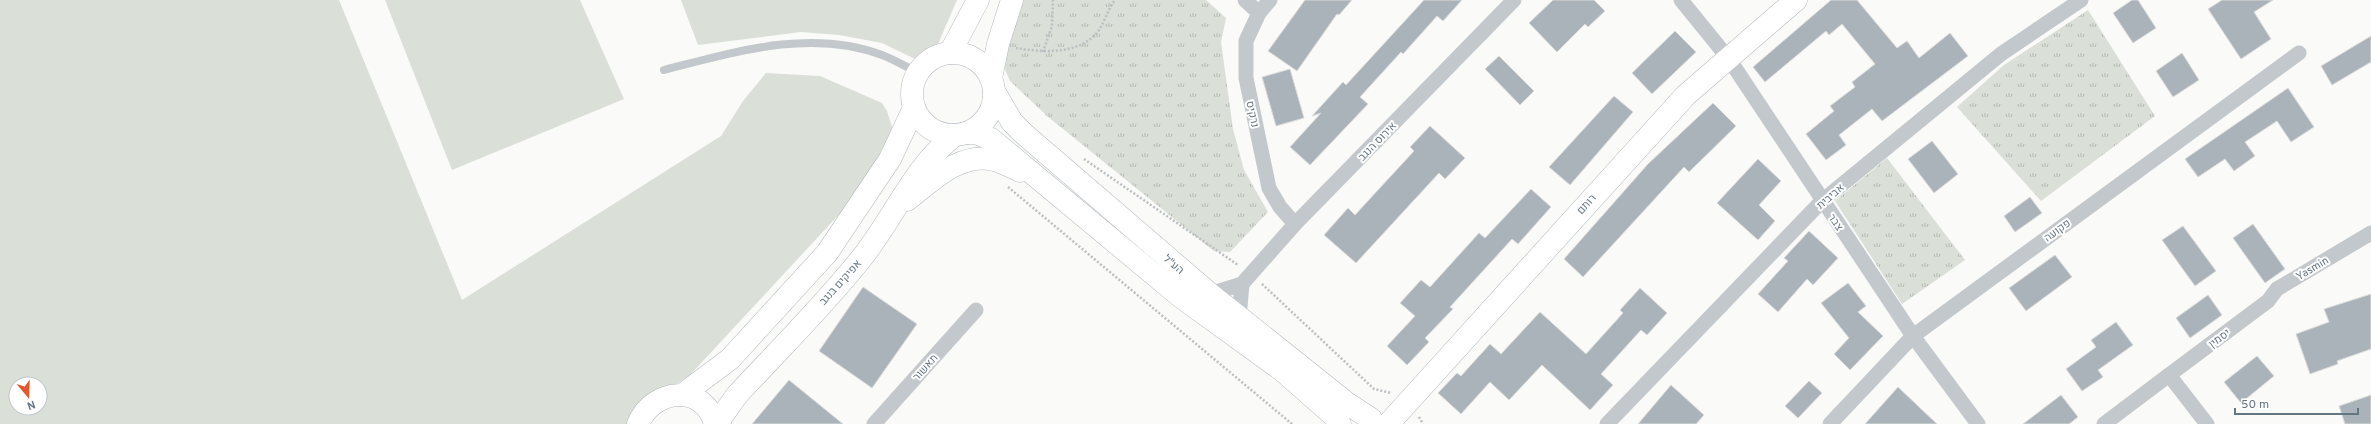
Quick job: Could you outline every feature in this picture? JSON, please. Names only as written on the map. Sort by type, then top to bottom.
[{"type":"street","points":[[950,53],[978,0]]},
{"type":"street","points":[[993,85],[984,67],[975,59],[962,54],[950,53],[938,56],[927,63],[918,72],[913,84],[912,96],[914,108],[920,119],[930,128],[942,134],[961,134],[978,127],[988,117],[993,104],[993,85],[998,44],[1012,0]]},
{"type":"street","points":[[1245,0],[1259,13]]},
{"type":"street","name":"נרקיס","points":[[1270,0],[1259,13],[1246,41],[1246,78],[1269,188],[1280,207],[1295,224]]},
{"type":"street","name":"אירוס הנגב","points":[[1247,279],[1295,224],[1514,0]]},
{"type":"street","name":"צבר","points":[[1681,0],[1729,59],[1913,336],[1978,424]]},
{"type":"street","name":"רותם","points":[[1378,422],[1410,398],[1686,95],[1796,0]]},
{"type":"street","name":"אביבית","points":[[1607,424],[1822,201],[2001,54],[2081,0]]},
{"type":"street","name":"פקועה","points":[[1830,424],[1913,336],[2299,53]]},
{"type":"street","name":"הע\"ל","points":[[993,85],[1012,122],[1024,134],[1239,318],[1348,404],[1378,422]]},
{"type":"street","points":[[682,395],[730,359],[827,253],[890,159],[914,108]]},
{"type":"street","name":"הע\"ל","points":[[961,134],[976,133],[991,139],[1046,183],[1180,297],[1283,371],[1334,416],[1340,424]]},
{"type":"street","name":"אפיקים בנגב","points":[[719,424],[722,416],[737,395],[860,260],[898,207],[917,175],[938,148],[961,134]]},
{"type":"street","points":[[898,207],[952,167],[965,161],[993,159],[1046,183]]},
{"type":"street","name":"Yasmin","points":[[2268,301],[2277,289],[2367,239]]},
{"type":"street","points":[[1210,294],[1247,279]]},
{"type":"street","points":[[1239,318],[1247,279]]},
{"type":"street","name":"יסמין","points":[[2104,424],[2268,301]]},
{"type":"street","name":"תאשור","points":[[874,424],[976,310]]},
{"type":"street","points":[[2169,375],[2207,424]]},
{"type":"street","points":[[638,424],[642,414],[650,405],[659,399],[671,395],[682,395],[695,399],[706,407],[715,424]]},
{"type":"lane","points":[[664,70],[742,50],[777,45],[816,43],[843,45],[881,55],[918,72]]},
{"type":"path","points":[[1043,52],[1052,26],[1053,0]]},
{"type":"path","points":[[998,44],[1043,52],[1078,45],[1095,35],[1115,0]]},
{"type":"path","points":[[1082,158],[1247,279],[1374,389],[1410,398],[1423,424]]},
{"type":"path","points":[[1004,185],[1292,424]]},
{"type":"green space","points":[[0,0],[339,0],[462,300],[721,136],[743,101],[766,73],[820,76],[882,103],[887,111],[893,130],[857,195],[690,375],[671,387],[628,424],[0,424]]},
{"type":"green space","points":[[385,0],[580,0],[624,99],[452,170]]},
{"type":"green space","points":[[681,0],[957,0],[938,44],[917,60],[882,43],[839,35],[801,32],[698,45]]},
{"type":"green space","points":[[1020,0],[1206,0],[1226,18],[1221,42],[1233,129],[1244,170],[1268,212],[1230,252],[1214,251],[1047,116],[1010,81],[1000,58]]},
{"type":"green space","points":[[2088,10],[2155,116],[2041,201],[1957,107],[2004,65]]},
{"type":"green space","points":[[1887,158],[1965,260],[1902,304],[1835,201]]},
{"type":"building","points":[[1305,0],[1352,0],[1339,15],[1337,14],[1297,71],[1268,51]]},
{"type":"building","points":[[1424,0],[1462,0],[1443,21],[1437,16],[1403,54],[1401,52],[1360,97],[1368,104],[1310,165],[1290,147],[1321,113],[1312,116],[1343,82],[1346,85]]},
{"type":"building","points":[[1553,0],[1594,0],[1605,11],[1588,27],[1585,24],[1557,52],[1529,23]]},
{"type":"building","points":[[1831,0],[1857,0],[1897,48],[1907,41],[1919,58],[1950,33],[1968,56],[1882,121],[1872,109],[1839,135],[1846,145],[1826,160],[1806,134],[1834,111],[1830,106],[1855,87],[1852,82],[1875,64],[1842,24],[1829,35],[1826,31],[1765,82],[1753,67]]},
{"type":"building","points":[[2132,0],[2138,0],[2156,28],[2133,43],[2113,13]]},
{"type":"building","points":[[2222,0],[2273,0],[2254,12],[2271,39],[2241,59],[2208,9]]},
{"type":"building","points":[[1675,31],[1696,52],[1652,94],[1632,73]]},
{"type":"building","points":[[2371,36],[2371,62],[2332,85],[2321,66]]},
{"type":"building","points":[[2182,53],[2199,80],[2173,97],[2156,71]]},
{"type":"building","points":[[1499,56],[1534,91],[1520,105],[1485,69]]},
{"type":"building","points":[[1290,69],[1304,118],[1276,126],[1262,77]]},
{"type":"building","points":[[2288,88],[2314,127],[2291,142],[2277,121],[2245,142],[2255,156],[2234,171],[2225,159],[2198,177],[2185,159]]},
{"type":"building","points":[[1614,96],[1633,112],[1570,185],[1549,167]]},
{"type":"building","points":[[1713,103],[1736,126],[1689,172],[1684,167],[1583,277],[1564,259],[1648,164]]},
{"type":"building","points":[[1430,126],[1465,158],[1445,179],[1439,173],[1356,263],[1324,235],[1348,208],[1355,215],[1414,151],[1410,147]]},
{"type":"building","points":[[1932,141],[1958,174],[1934,193],[1908,159]]},
{"type":"building","points":[[1758,159],[1781,181],[1759,205],[1775,221],[1758,240],[1717,203]]},
{"type":"building","points":[[1531,189],[1551,207],[1518,244],[1512,239],[1450,307],[1453,309],[1425,338],[1429,342],[1407,365],[1387,346],[1415,316],[1400,303],[1421,280],[1430,287],[1479,233],[1485,238]]},
{"type":"building","points":[[2030,197],[2042,213],[2015,232],[2004,216]]},
{"type":"building","points":[[2253,224],[2285,269],[2265,283],[2233,238]]},
{"type":"building","points":[[2183,226],[2216,271],[2195,286],[2162,240]]},
{"type":"building","points":[[1809,231],[1838,258],[1813,285],[1807,279],[1778,312],[1758,294],[1788,261],[1784,258]]},
{"type":"building","points":[[2055,255],[2072,277],[2026,311],[2009,288]]},
{"type":"building","points":[[1848,283],[1866,306],[1858,312],[1883,336],[1850,370],[1834,354],[1849,338],[1821,303]]},
{"type":"building","points":[[863,287],[917,324],[872,388],[819,351]]},
{"type":"building","points":[[1640,288],[1667,313],[1647,335],[1641,330],[1601,374],[1613,385],[1590,410],[1542,365],[1509,400],[1490,382],[1461,414],[1438,393],[1457,373],[1461,376],[1490,344],[1501,354],[1540,312],[1586,354],[1623,313],[1620,310]]},
{"type":"building","points":[[2371,294],[2371,349],[2337,361],[2338,364],[2310,374],[2296,334],[2329,322],[2324,309]]},
{"type":"building","points":[[2208,295],[2222,315],[2190,338],[2176,318]]},
{"type":"building","points":[[2116,322],[2133,345],[2098,370],[2103,377],[2082,391],[2066,369],[2096,347],[2091,340]]},
{"type":"building","points":[[2257,356],[2274,376],[2241,403],[2224,382]]},
{"type":"building","points":[[789,380],[843,424],[752,424]]},
{"type":"building","points":[[1809,381],[1822,393],[1798,418],[1785,406]]},
{"type":"building","points":[[1671,385],[1704,415],[1696,424],[1638,424]]},
{"type":"building","points":[[1898,387],[1937,424],[1865,424]]},
{"type":"building","points":[[2061,395],[2078,417],[2069,424],[2023,424]]},
{"type":"building","points":[[2371,395],[2371,424],[2345,424],[2339,406]]}]
